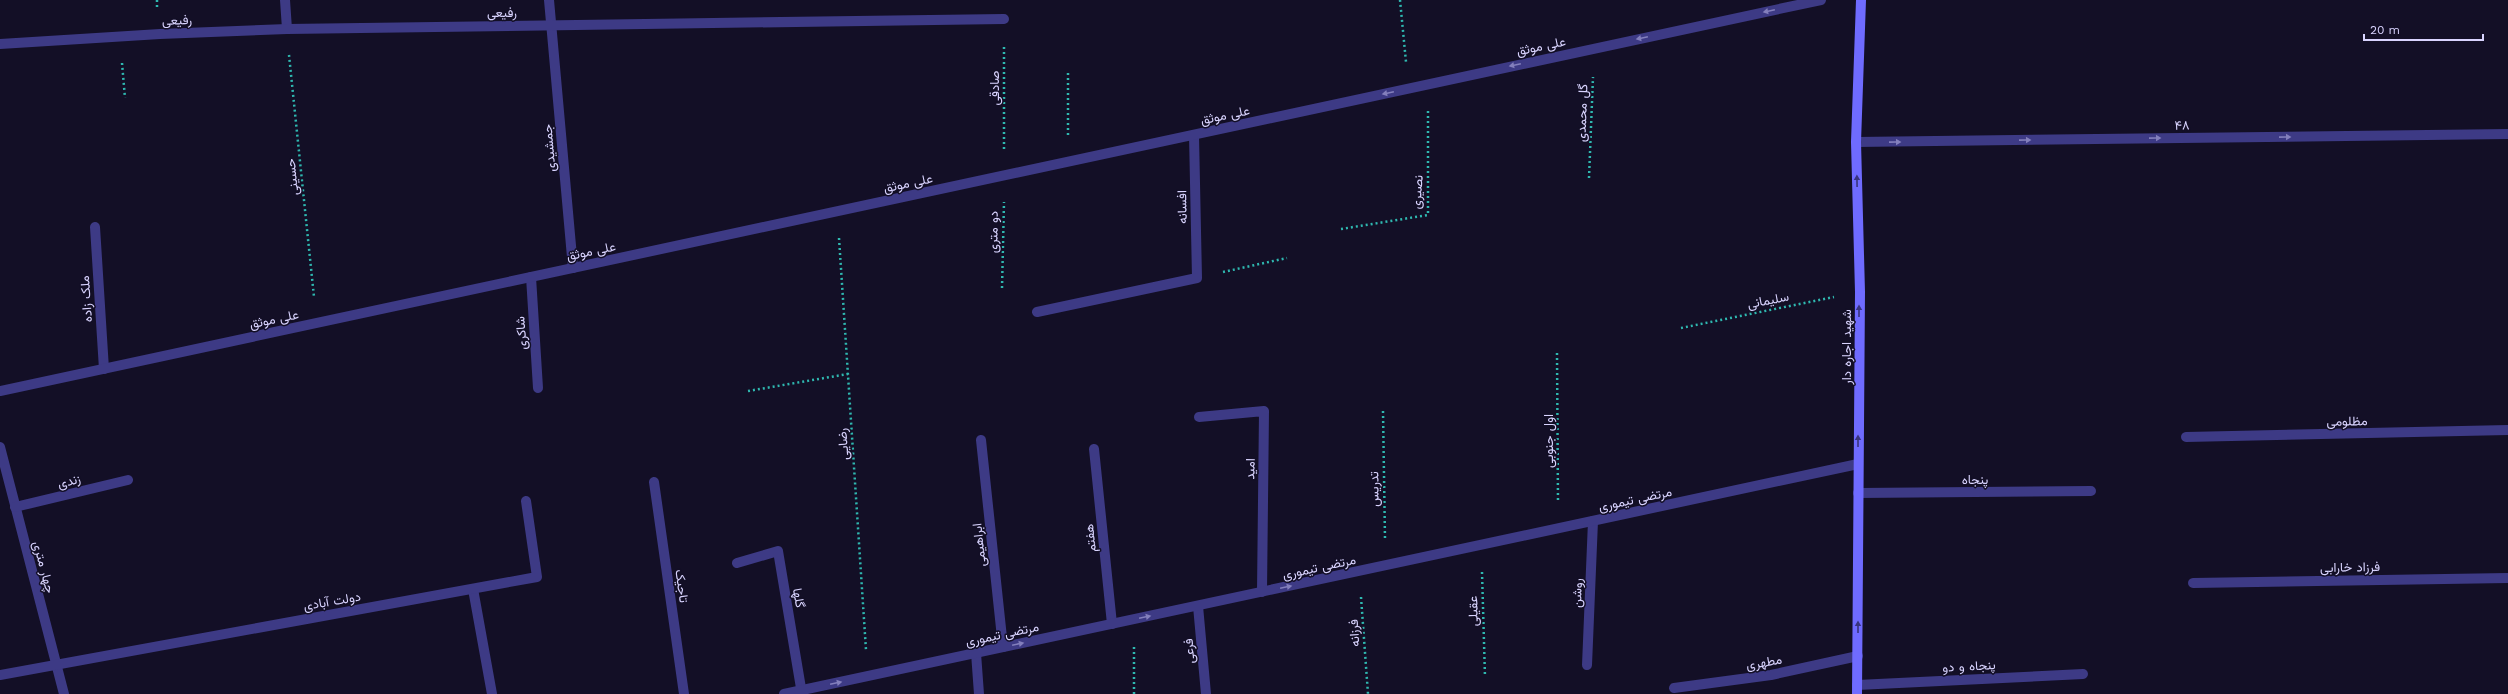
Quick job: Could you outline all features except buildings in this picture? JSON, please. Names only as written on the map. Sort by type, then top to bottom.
[{"type":"main road","name":"شهید اجاره دار","points":[[1857,689],[1860,292],[1856,142],[1861,0]]},
{"type":"street","points":[[285,0],[286,29]]},
{"type":"street","name":"جمشیدی","points":[[549,0],[573,268]]},
{"type":"street","name":"علی موثق","points":[[0,391],[1821,0]]},
{"type":"street","name":"رفیعی","points":[[0,44],[286,29],[1004,19]]},
{"type":"street","name":"۴۸","points":[[1856,142],[2508,134]]},
{"type":"street","name":"افسانه","points":[[1194,135],[1197,278]]},
{"type":"street","name":"ملک زاده","points":[[95,227],[104,369]]},
{"type":"street","name":"شاکری","points":[[531,277],[538,388]]},
{"type":"street","points":[[1037,312],[1197,278]]},
{"type":"street","name":"امید","points":[[1199,417],[1264,411],[1262,592]]},
{"type":"street","name":"مظلومی","points":[[2186,437],[2508,430]]},
{"type":"street","name":"ابراهیمی","points":[[981,440],[1003,647]]},
{"type":"street","name":"چهار متری","points":[[0,447],[64,694]]},
{"type":"street","name":"هفتم","points":[[1094,449],[1112,624]]},
{"type":"street","name":"مرتضی تیموری","points":[[784,694],[802,692],[868,676],[1858,464]]},
{"type":"street","name":"زندی","points":[[15,507],[128,480]]},
{"type":"street","name":"تاجیک","points":[[654,482],[684,694]]},
{"type":"street","name":"پنجاه","points":[[1858,493],[2091,491]]},
{"type":"street","name":"دولت آبادی","points":[[0,675],[537,577],[526,501]]},
{"type":"street","name":"روشن","points":[[1588,665],[1593,521]]},
{"type":"street","name":"گلها","points":[[737,563],[778,551],[802,692]]},
{"type":"street","name":"فرزاد خارابی","points":[[2193,583],[2508,578]]},
{"type":"street","points":[[473,589],[492,694]]},
{"type":"street","name":"فرعی","points":[[1198,606],[1206,694]]},
{"type":"street","points":[[976,653],[979,694]]},
{"type":"street","name":"مطهری","points":[[1674,688],[1771,675],[1858,656]]},
{"type":"street","name":"پنجاه و دو","points":[[1857,689],[2083,674]]},
{"type":"path","points":[[1400,0],[1409,88]]},
{"type":"path","name":"صادقی","points":[[1004,19],[1004,175]]},
{"type":"path","name":"حسینی","points":[[286,29],[316,323]]},
{"type":"path","points":[[120,37],[125,98]]},
{"type":"path","name":"گل محمدی","points":[[1589,178],[1594,48]]},
{"type":"path","points":[[1068,73],[1068,162]]},
{"type":"path","name":"نصیری","points":[[1341,229],[1428,215],[1428,84]]},
{"type":"path","name":"دو متری","points":[[1002,288],[1004,175]]},
{"type":"path","name":"رضایی","points":[[837,211],[868,676]]},
{"type":"path","points":[[1197,278],[1287,258]]},
{"type":"path","name":"سلیمانی","points":[[1681,328],[1860,292]]},
{"type":"path","name":"اول جنوبی","points":[[1558,353],[1559,528]]},
{"type":"path","points":[[748,391],[848,374]]},
{"type":"path","name":"تدریس","points":[[1383,411],[1386,566]]},
{"type":"path","name":"عقیلی","points":[[1482,545],[1484,677]]},
{"type":"path","name":"فرزانه","points":[[1359,571],[1368,694]]},
{"type":"path","points":[[1134,619],[1134,694]]}]
